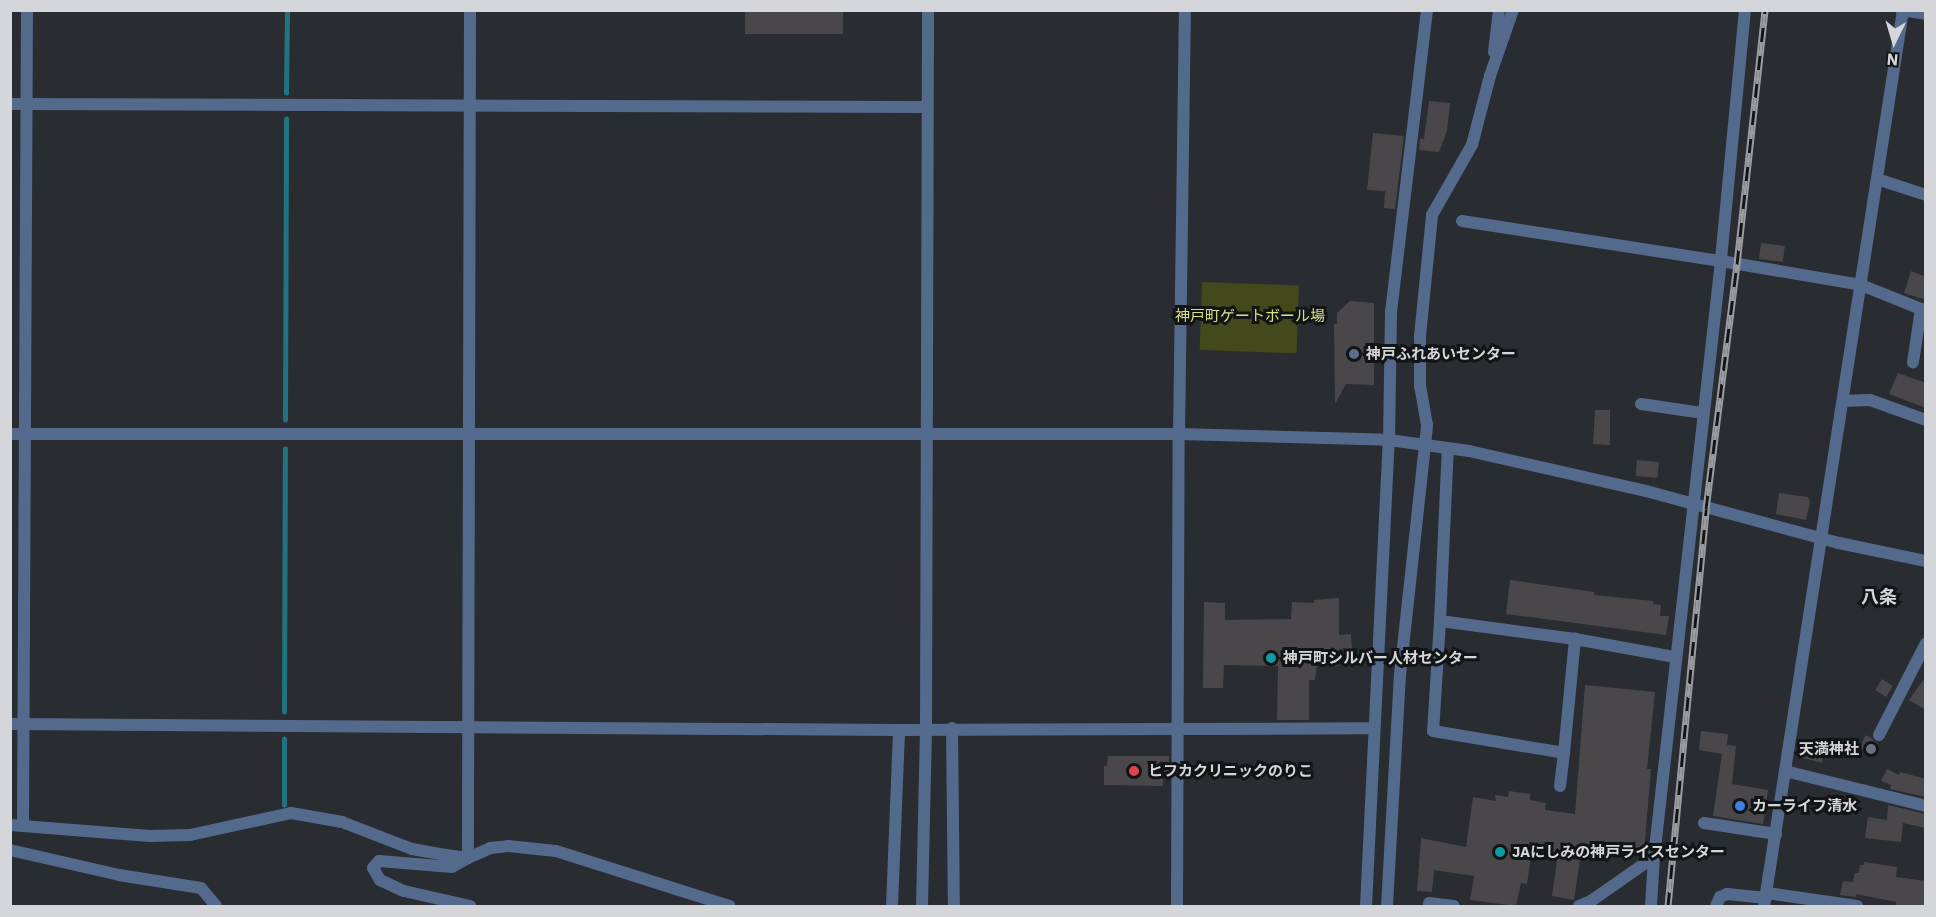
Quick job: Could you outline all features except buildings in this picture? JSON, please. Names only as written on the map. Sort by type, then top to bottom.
[{"type":"street","points":[[27,10],[24,724],[17,825],[150,836],[190,835],[291,813],[342,822],[412,849],[468,858]]},
{"type":"street","points":[[468,858],[470,10]]},
{"type":"street","points":[[922,906],[926,729],[928,10]]},
{"type":"street","points":[[1177,906],[1179,434],[1185,10]]},
{"type":"street","points":[[1366,906],[1389,440],[1391,312],[1427,10]]},
{"type":"street","points":[[1490,76],[1499,10]]},
{"type":"street","points":[[1387,906],[1401,675],[1427,425],[1420,387],[1420,336],[1432,215],[1472,145],[1490,76],[1514,10]]},
{"type":"street","points":[[1651,906],[1654,856],[1675,657],[1721,261],[1745,10]]},
{"type":"street","points":[[1766,899],[1902,11],[1926,14]]},
{"type":"street","points":[[10,104],[470,107],[927,106]]},
{"type":"street","points":[[1877,179],[1926,195]]},
{"type":"street","points":[[1462,221],[1860,285],[1923,310],[1913,362]]},
{"type":"street","points":[[1843,401],[1870,400],[1926,420]]},
{"type":"street","points":[[1641,404],[1704,412]]},
{"type":"street","points":[[10,434],[470,436],[1179,434],[1389,440],[1448,448],[1646,492],[1926,561]]},
{"type":"street","points":[[1448,448],[1433,731],[1564,753]]},
{"type":"street","points":[[1440,621],[1575,639],[1675,657]]},
{"type":"street","points":[[1560,786],[1575,639]]},
{"type":"street","points":[[1879,735],[1926,643]]},
{"type":"street","points":[[10,724],[899,730],[1373,728]]},
{"type":"street","points":[[952,728],[954,906]]},
{"type":"street","points":[[892,906],[899,730]]},
{"type":"street","points":[[1785,771],[1926,806]]},
{"type":"street","points":[[1704,823],[1776,834]]},
{"type":"street","points":[[470,906],[404,891],[380,880],[373,868],[379,861],[452,867],[490,848],[556,851],[729,906]]},
{"type":"street","points":[[10,850],[119,875],[201,888],[216,906]]},
{"type":"street","points":[[1579,906],[1591,901],[1654,856]]},
{"type":"street","points":[[1716,906],[1720,897],[1727,894],[1857,906]]},
{"type":"street","points":[[1429,903],[1454,906]]},
{"type":"green space","name":"神戸町ゲートボール場","points":[[1202,282],[1299,285],[1297,353],[1200,350]]},
{"type":"waterway","points":[[286,93],[287,10]]},
{"type":"waterway","points":[[285,420],[286,119]]},
{"type":"waterway","points":[[284,712],[285,449]]},
{"type":"waterway","points":[[284,739],[284,805]]},
{"type":"railway","points":[[1668,906],[1706,509],[1737,264],[1765,10]]},
{"type":"place","name":"神戸ふれあいセンター","points":[[1354,354]]},
{"type":"place","name":"神戸町シルバー人材センター","points":[[1271,658]]},
{"type":"place","name":"天満神社","points":[[1871,749]]},
{"type":"place","name":"ヒフカクリニックのりこ","points":[[1134,771]]},
{"type":"place","name":"カーライフ清水","points":[[1740,806]]},
{"type":"place","name":"JAにしみの神戸ライスセンター","points":[[1500,852]]},
{"type":"district","name":"八条","points":[[1879,597]]}]
